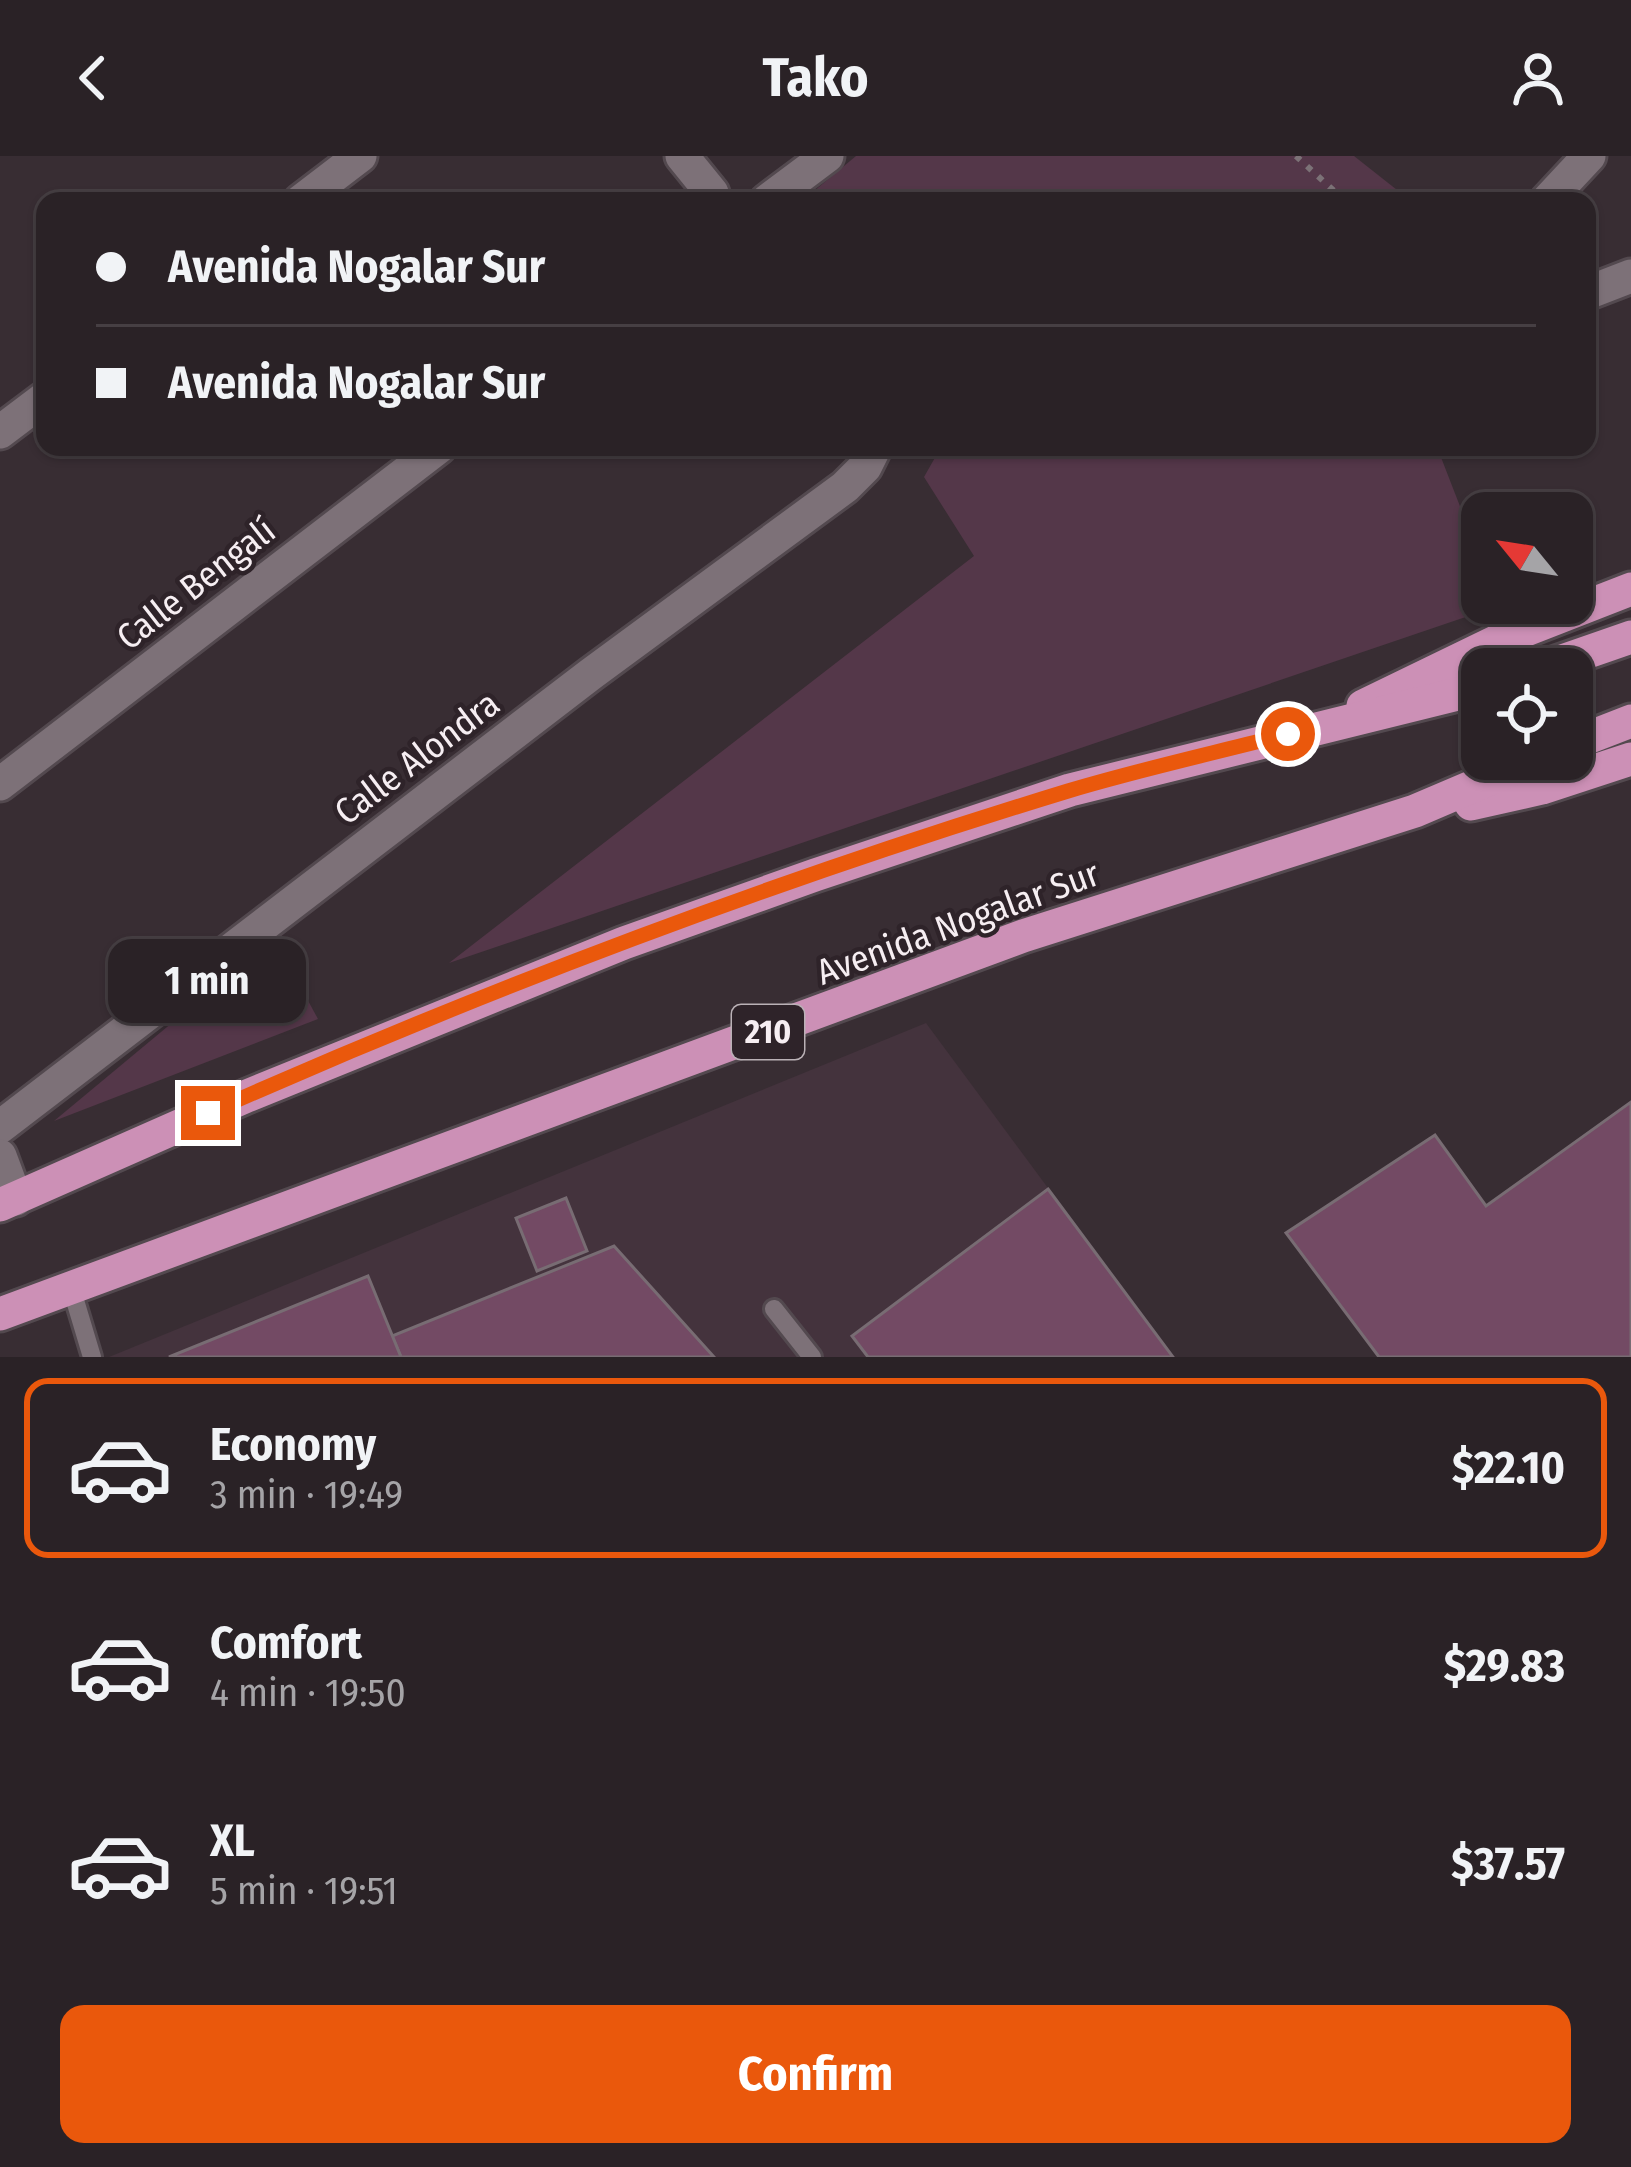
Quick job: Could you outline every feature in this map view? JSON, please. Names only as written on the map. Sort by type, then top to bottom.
[{"type":"highway","points":[[1332,722],[1451,661],[1631,589]]},
{"type":"highway","points":[[1593,650],[1631,637]]},
{"type":"highway","points":[[8,1202],[247,1096],[624,943],[1070,790],[1332,722],[1461,694]]},
{"type":"highway","points":[[1593,736],[1631,722]]},
{"type":"highway","points":[[1415,811],[1521,793],[1631,759]]},
{"type":"highway","name":"Avenida Nogalar Sur","points":[[0,1314],[1023,936],[1415,811],[1488,780]]},
{"type":"street","points":[[314,192],[360,156]]},
{"type":"street","points":[[682,156],[710,192]]},
{"type":"street","points":[[779,192],[827,156]]},
{"type":"street","points":[[1555,192],[1589,156]]},
{"type":"street","points":[[1596,290],[1631,276]]},
{"type":"street","points":[[0,432],[36,405]]},
{"type":"street","name":"Calle Bengalí","points":[[0,784],[427,456]]},
{"type":"street","name":"Calle Alondra","points":[[0,1127],[591,674],[845,488],[870,456]]},
{"type":"street","points":[[0,1156],[8,1202]]},
{"type":"lane","points":[[71,1287],[92,1357]]},
{"type":"lane","points":[[774,1309],[812,1357]]},
{"type":"path","points":[[1296,156],[1335,192]]},
{"type":"shaded area","points":[[856,156],[1354,156],[1400,192],[813,192]]},
{"type":"shaded area","points":[[936,456],[1440,456],[1461,509],[1461,619],[449,963],[974,556],[924,477]]},
{"type":"shaded area","points":[[274,938],[318,1019],[54,1121]]},
{"type":"shaded area","points":[[926,1023],[1173,1357],[109,1357]]},
{"type":"building","points":[[1631,1102],[1631,1357],[1379,1357],[1286,1233],[1435,1135],[1486,1206]]},
{"type":"building","points":[[1048,1189],[1173,1357],[868,1357],[852,1336]]},
{"type":"building","points":[[566,1198],[587,1251],[537,1271],[516,1218]]},
{"type":"building","points":[[614,1246],[714,1357],[401,1357],[392,1336]]},
{"type":"building","points":[[368,1276],[401,1357],[169,1357]]},
{"type":"route","points":[[208,1113],[624,943],[815,875],[1070,790],[1288,734]]}]
